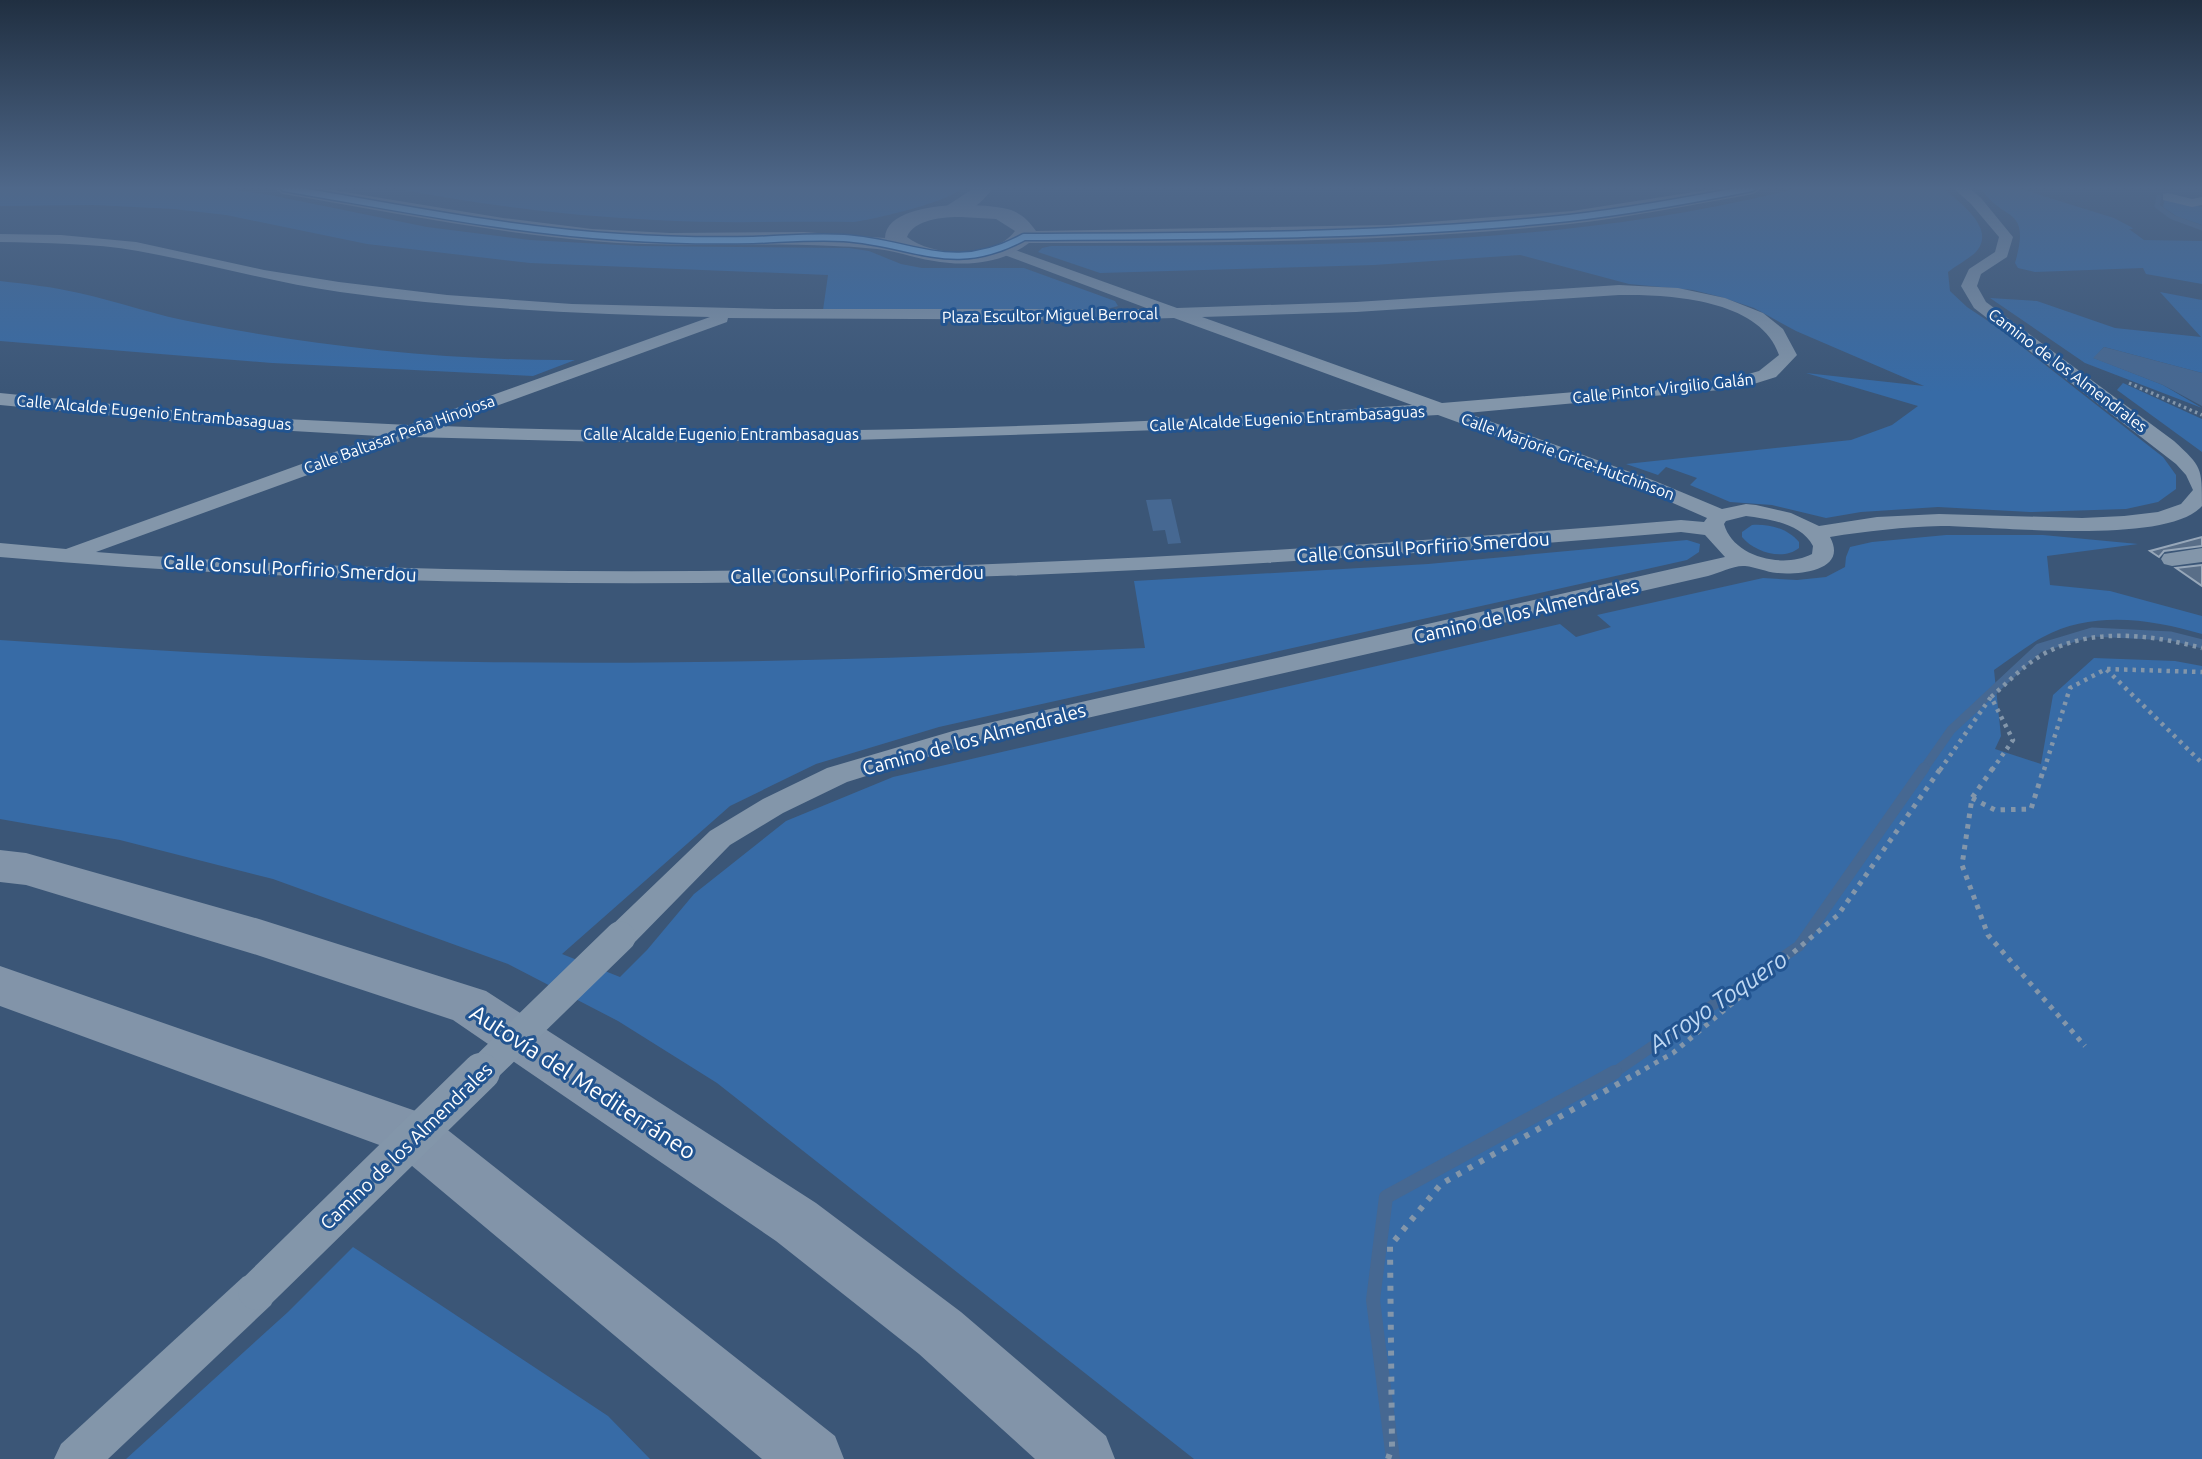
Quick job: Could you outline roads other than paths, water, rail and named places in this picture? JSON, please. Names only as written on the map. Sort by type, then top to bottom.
[{"type":"highway","name":"Autovía del Mediterráneo","points":[[0,866],[26,869],[258,937],[469,1005],[796,1222],[940,1333],[1083,1459]]},
{"type":"highway","points":[[0,986],[411,1133],[812,1459]]},
{"type":"main road","points":[[934,256],[969,256]]},
{"type":"street","points":[[181,256],[264,275],[447,300],[572,309],[736,314]]},
{"type":"street","name":"Plaza Escultor Miguel Berrocal","points":[[1021,256],[1178,313]]},
{"type":"street","name":"Camino de los Almendrales","points":[[1815,533],[1938,520],[2097,525],[2176,516],[2192,509],[2200,501],[2202,491],[2195,467],[1980,305],[1969,286],[1971,279],[1974,272],[1999,256]]},
{"type":"street","name":"Calle Pintor Virgilio Galán","points":[[1178,313],[1461,302],[1619,290],[1660,291],[1720,302],[1747,314],[1772,327],[1783,342],[1788,355],[1781,366],[1767,374],[1740,382],[1442,409]]},
{"type":"street","name":"Plaza Escultor Miguel Berrocal","points":[[736,314],[966,316],[1178,313]]},
{"type":"street","name":"Calle Marjorie Grice-Hutchinson","points":[[1178,313],[1683,498],[1716,523]]},
{"type":"street","name":"Calle Baltasar Peña Hinojosa","points":[[64,556],[736,314]]},
{"type":"street","name":"Calle Alcalde Eugenio Entrambasaguas","points":[[0,399],[176,416],[410,430],[660,436],[802,435],[1199,424],[1442,409]]},
{"type":"street","name":"Calle Consul Porfirio Smerdou","points":[[0,550],[64,556],[438,575],[696,577],[1036,569],[1337,554],[1716,523],[1731,512],[1765,511],[1791,519],[1815,533]]},
{"type":"street","points":[[1716,523],[1721,543],[1744,558],[1776,567],[1806,566],[1823,556],[1825,549],[1815,533]]},
{"type":"street","points":[[2172,559],[2202,555]]},
{"type":"street","name":"Camino de los Almendrales","points":[[76,1459],[257,1291],[720,838],[773,806],[837,775],[953,740],[1489,620],[1708,569],[1744,558]]},
{"type":"waterway","name":"Arroyo Toquero","points":[[1923,770],[1951,730],[2039,648],[2092,632],[2171,636],[2202,644]]},
{"type":"waterway","name":"Arroyo Toquero","points":[[1615,1072],[1799,946],[1924,768]]},
{"type":"waterway","name":"Arroyo Toquero","points":[[1393,1459],[1373,1300],[1386,1197],[1615,1072]]}]
